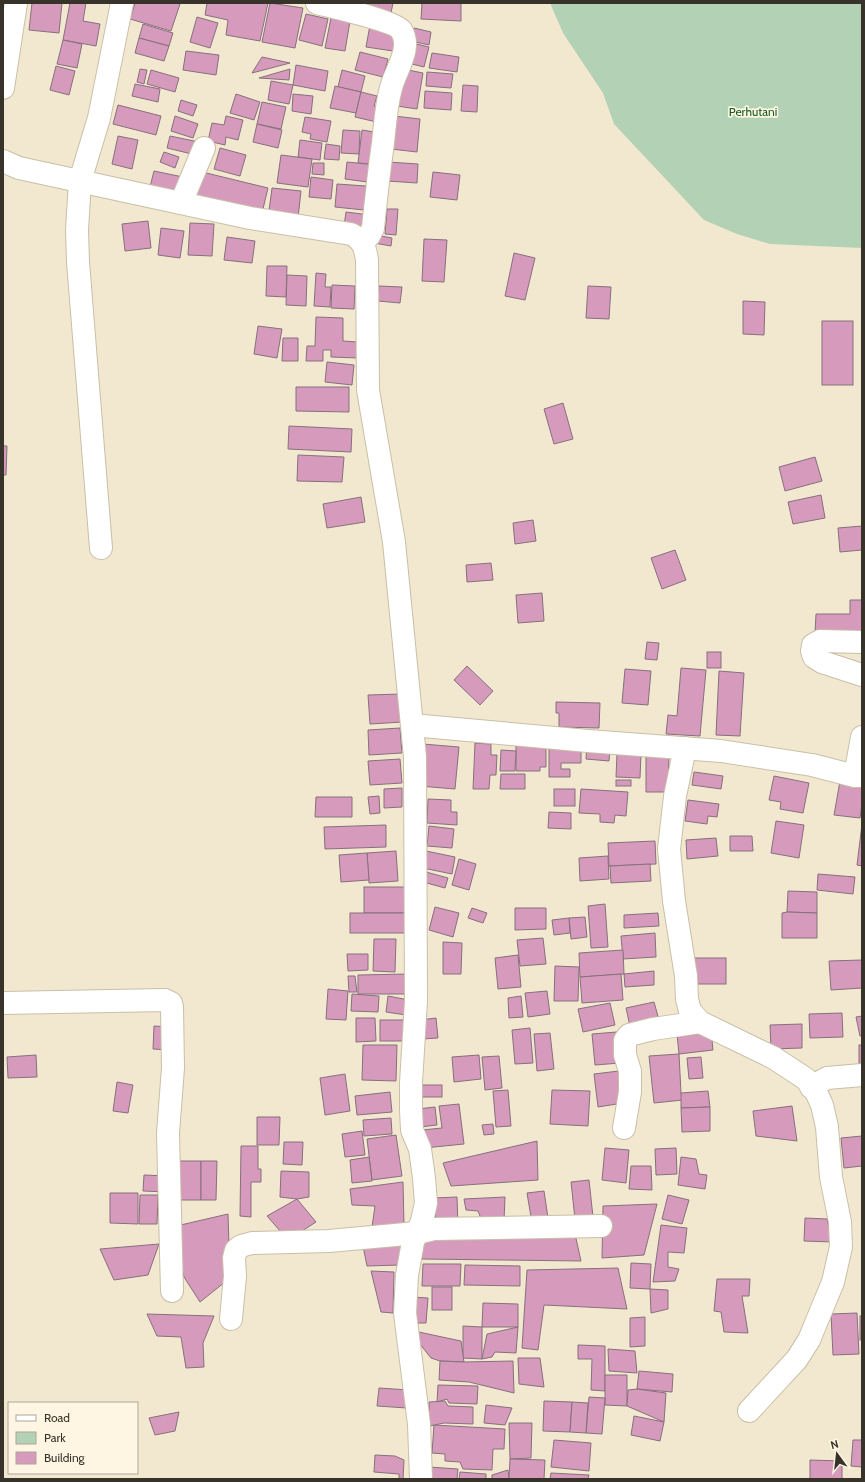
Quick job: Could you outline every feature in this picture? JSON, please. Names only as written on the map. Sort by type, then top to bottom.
[{"type":"street","points":[[3,88],[16,3]]},
{"type":"street","points":[[101,548],[78,262],[77,230],[80,181],[99,118],[122,3]]},
{"type":"street","points":[[317,3],[387,22],[400,29],[404,35],[404,48],[399,67],[391,86],[387,109],[373,228],[369,236],[362,244]]},
{"type":"street","points":[[181,203],[204,148]]},
{"type":"street","points":[[3,161],[19,168],[250,218],[351,234],[359,238],[365,250],[367,260],[368,390],[394,542],[415,757],[416,1001],[411,1083],[411,1110],[412,1130],[420,1149],[426,1203],[422,1221],[413,1242],[407,1275],[405,1313],[419,1424],[422,1479]]},
{"type":"street","points":[[862,642],[820,641],[813,645],[812,651],[814,657],[822,662],[862,675]]},
{"type":"street","points":[[412,725],[721,751],[812,765],[858,776],[862,737]]},
{"type":"street","points":[[685,748],[675,796],[669,849],[674,902],[686,976],[687,999],[690,1011],[700,1022],[774,1058],[806,1079],[812,1087],[822,1105],[828,1127],[831,1177],[840,1222],[840,1247],[833,1282],[809,1340],[797,1359],[749,1411]]},
{"type":"street","points":[[3,1003],[165,1000],[171,1003],[173,1068],[168,1144],[172,1291]]},
{"type":"street","points":[[624,1128],[630,1092],[630,1071],[625,1055],[624,1040],[629,1035],[652,1029],[700,1022]]},
{"type":"street","points":[[812,1087],[827,1078],[847,1075],[862,1075]]},
{"type":"street","points":[[231,1319],[235,1276],[234,1258],[236,1250],[241,1246],[252,1243],[329,1241],[417,1233],[434,1229],[600,1226]]},
{"type":"green space","name":"Perhutani","points":[[550,3],[862,3],[862,248],[770,244],[737,234],[704,220],[614,124],[603,93],[563,33]]},
{"type":"building","points":[[32,3],[62,3],[59,33],[29,30]]},
{"type":"building","points":[[70,3],[86,3],[83,21],[100,24],[96,46],[63,40]]},
{"type":"building","points":[[135,3],[180,4],[171,31],[130,19]]},
{"type":"building","points":[[207,3],[268,3],[260,41],[226,35],[228,20],[205,15]]},
{"type":"building","points":[[270,3],[303,8],[295,48],[262,42]]},
{"type":"building","points":[[363,3],[393,3],[390,18],[361,14]]},
{"type":"building","points":[[422,3],[461,3],[461,21],[421,19]]},
{"type":"building","points":[[306,14],[328,19],[322,46],[299,40]]},
{"type":"building","points":[[197,17],[218,23],[210,48],[190,42]]},
{"type":"building","points":[[331,18],[350,21],[345,51],[325,48]]},
{"type":"building","points":[[143,24],[173,33],[169,46],[139,38]]},
{"type":"building","points":[[370,25],[397,30],[393,51],[366,47]]},
{"type":"building","points":[[414,28],[431,32],[429,45],[411,41]]},
{"type":"building","points":[[139,38],[169,46],[164,61],[135,53]]},
{"type":"building","points":[[63,40],[82,44],[77,68],[57,64]]},
{"type":"building","points":[[408,42],[429,47],[424,67],[404,62]]},
{"type":"building","points":[[186,51],[219,55],[216,75],[183,70]]},
{"type":"building","points":[[360,52],[388,59],[383,77],[355,70]]},
{"type":"building","points":[[432,53],[459,57],[457,72],[429,68]]},
{"type":"building","points":[[262,57],[290,63],[252,73]]},
{"type":"building","points":[[296,65],[328,71],[325,91],[293,85]]},
{"type":"building","points":[[56,66],[75,71],[69,95],[50,90]]},
{"type":"building","points":[[140,69],[147,70],[144,84],[137,82]]},
{"type":"building","points":[[290,69],[289,80],[259,78]]},
{"type":"building","points":[[403,69],[423,73],[417,109],[397,106]]},
{"type":"building","points":[[151,70],[179,78],[175,92],[147,84]]},
{"type":"building","points":[[342,70],[365,76],[361,92],[338,87]]},
{"type":"building","points":[[427,72],[453,74],[451,88],[426,86]]},
{"type":"building","points":[[271,81],[293,85],[289,104],[268,100]]},
{"type":"building","points":[[135,84],[160,89],[158,102],[132,96]]},
{"type":"building","points":[[463,85],[478,86],[477,112],[461,111]]},
{"type":"building","points":[[335,86],[361,92],[356,113],[330,108]]},
{"type":"building","points":[[425,91],[452,93],[451,110],[424,108]]},
{"type":"building","points":[[361,92],[377,96],[374,106],[384,108],[381,123],[355,117]]},
{"type":"building","points":[[236,94],[260,102],[254,120],[230,113]]},
{"type":"building","points":[[293,94],[313,96],[311,114],[292,111]]},
{"type":"building","points":[[181,100],[197,105],[193,116],[178,111]]},
{"type":"building","points":[[262,102],[286,107],[281,129],[257,124]]},
{"type":"building","points":[[118,105],[161,116],[156,135],[113,124]]},
{"type":"building","points":[[175,116],[198,124],[193,138],[171,131]]},
{"type":"building","points":[[226,116],[243,120],[238,140],[226,137],[225,145],[208,141],[212,123],[224,125]]},
{"type":"building","points":[[394,116],[420,119],[417,152],[391,149]]},
{"type":"building","points":[[305,117],[331,121],[327,142],[310,139],[311,134],[302,132]]},
{"type":"building","points":[[257,124],[282,130],[278,148],[253,142]]},
{"type":"building","points":[[343,130],[360,131],[359,154],[341,153]]},
{"type":"building","points":[[362,130],[381,133],[377,165],[358,163]]},
{"type":"building","points":[[118,136],[138,140],[132,169],[112,164]]},
{"type":"building","points":[[170,136],[199,142],[196,155],[167,148]]},
{"type":"building","points":[[300,140],[322,143],[320,160],[298,157]]},
{"type":"building","points":[[326,144],[340,146],[339,160],[324,159]]},
{"type":"building","points":[[220,148],[246,155],[240,176],[214,169]]},
{"type":"building","points":[[164,152],[179,157],[175,168],[160,162]]},
{"type":"building","points":[[281,155],[312,159],[308,187],[277,183]]},
{"type":"building","points":[[347,162],[377,165],[375,183],[345,179]]},
{"type":"building","points":[[388,162],[418,164],[417,183],[387,181]]},
{"type":"building","points":[[313,163],[324,163],[324,175],[312,174]]},
{"type":"building","points":[[154,171],[183,177],[179,193],[150,187]]},
{"type":"building","points":[[198,171],[268,188],[262,213],[192,196]]},
{"type":"building","points":[[433,172],[460,175],[457,200],[430,197]]},
{"type":"building","points":[[311,177],[333,180],[331,199],[309,197]]},
{"type":"building","points":[[337,184],[366,186],[364,210],[335,207]]},
{"type":"building","points":[[272,188],[301,191],[298,218],[284,216],[285,212],[269,211]]},
{"type":"building","points":[[387,209],[398,209],[396,235],[385,234]]},
{"type":"building","points":[[346,212],[370,215],[368,228],[344,226]]},
{"type":"building","points":[[148,221],[151,248],[125,251],[122,224]]},
{"type":"building","points":[[190,223],[214,224],[212,256],[188,255]]},
{"type":"building","points":[[161,228],[184,231],[180,258],[158,255]]},
{"type":"building","points":[[376,235],[392,238],[391,246],[374,243]]},
{"type":"building","points":[[227,237],[255,241],[252,263],[224,260]]},
{"type":"building","points":[[424,239],[447,240],[444,282],[422,281]]},
{"type":"building","points":[[514,253],[535,258],[525,300],[505,296]]},
{"type":"building","points":[[267,266],[287,266],[286,297],[266,296]]},
{"type":"building","points":[[316,273],[326,274],[325,287],[331,287],[330,307],[314,306]]},
{"type":"building","points":[[287,275],[307,276],[306,306],[286,305]]},
{"type":"building","points":[[332,285],[355,286],[354,309],[331,308]]},
{"type":"building","points":[[379,286],[402,287],[400,303],[378,301]]},
{"type":"building","points":[[588,286],[611,287],[609,319],[586,318]]},
{"type":"building","points":[[743,301],[765,302],[764,335],[743,334]]},
{"type":"building","points":[[316,317],[343,318],[343,341],[357,342],[357,358],[331,357],[331,350],[323,350],[323,361],[306,361],[307,346],[315,346]]},
{"type":"building","points":[[822,321],[853,321],[853,385],[822,385]]},
{"type":"building","points":[[258,326],[282,329],[277,358],[254,354]]},
{"type":"building","points":[[283,338],[298,338],[298,361],[282,361]]},
{"type":"building","points":[[327,362],[354,365],[352,385],[325,382]]},
{"type":"building","points":[[296,387],[349,387],[349,412],[296,411]]},
{"type":"building","points":[[563,403],[573,439],[554,444],[544,409]]},
{"type":"building","points":[[289,426],[352,429],[351,452],[288,449]]},
{"type":"building","points":[[3,446],[7,446],[6,475],[3,475]]},
{"type":"building","points":[[298,455],[344,457],[342,482],[297,481]]},
{"type":"building","points":[[815,457],[822,481],[785,491],[779,467]]},
{"type":"building","points":[[821,495],[825,518],[793,524],[788,502]]},
{"type":"building","points":[[361,497],[365,522],[327,528],[323,504]]},
{"type":"building","points":[[533,520],[536,541],[515,544],[513,523]]},
{"type":"building","points":[[862,526],[862,550],[840,552],[838,528]]},
{"type":"building","points":[[675,550],[686,580],[662,589],[651,558]]},
{"type":"building","points":[[491,563],[493,580],[467,582],[466,565]]},
{"type":"building","points":[[542,593],[544,621],[518,623],[516,595]]},
{"type":"building","points":[[850,600],[862,600],[862,634],[815,633],[816,614],[850,614]]},
{"type":"building","points":[[647,642],[659,643],[657,660],[645,659]]},
{"type":"building","points":[[707,652],[721,652],[721,668],[707,668]]},
{"type":"building","points":[[467,666],[493,691],[480,705],[454,680]]},
{"type":"building","points":[[681,668],[706,670],[700,736],[666,734],[668,715],[677,716]]},
{"type":"building","points":[[625,669],[651,671],[648,705],[622,703]]},
{"type":"building","points":[[719,671],[744,673],[740,736],[716,735]]},
{"type":"building","points":[[401,694],[403,722],[370,724],[368,695]]},
{"type":"building","points":[[556,702],[600,703],[599,728],[559,727],[559,713],[556,713]]},
{"type":"building","points":[[400,728],[402,753],[369,755],[368,730]]},
{"type":"building","points":[[475,743],[491,744],[491,755],[497,755],[496,775],[490,775],[489,789],[473,789]]},
{"type":"building","points":[[516,743],[546,743],[546,767],[540,767],[540,771],[516,771]]},
{"type":"building","points":[[549,743],[581,744],[581,763],[561,763],[561,769],[570,769],[570,777],[549,777]]},
{"type":"building","points":[[423,744],[459,747],[455,789],[419,786]]},
{"type":"building","points":[[587,746],[610,748],[609,761],[586,759]]},
{"type":"building","points":[[501,750],[516,751],[515,771],[500,771]]},
{"type":"building","points":[[646,750],[669,751],[668,792],[646,792]]},
{"type":"building","points":[[617,754],[641,755],[640,778],[616,777]]},
{"type":"building","points":[[400,759],[402,783],[370,785],[368,761]]},
{"type":"building","points":[[694,772],[723,776],[721,789],[692,785]]},
{"type":"building","points":[[501,774],[525,774],[525,789],[500,789]]},
{"type":"building","points":[[774,776],[809,783],[803,813],[780,809],[781,802],[769,800]]},
{"type":"building","points":[[616,780],[631,780],[631,786],[616,786]]},
{"type":"building","points":[[840,781],[862,785],[860,818],[834,815]]},
{"type":"building","points":[[402,788],[402,807],[384,808],[384,789]]},
{"type":"building","points":[[554,789],[575,789],[575,806],[554,806]]},
{"type":"building","points":[[581,789],[628,792],[626,816],[615,815],[614,823],[600,822],[600,814],[579,813]]},
{"type":"building","points":[[379,796],[380,813],[370,814],[368,797]]},
{"type":"building","points":[[316,797],[352,797],[352,817],[315,817]]},
{"type":"building","points":[[428,799],[451,800],[451,812],[457,812],[457,825],[427,823]]},
{"type":"building","points":[[688,800],[719,804],[717,817],[708,816],[707,824],[685,821]]},
{"type":"building","points":[[549,812],[571,813],[571,829],[548,828]]},
{"type":"building","points":[[776,821],[804,825],[799,858],[771,853]]},
{"type":"building","points":[[862,824],[862,866],[857,865]]},
{"type":"building","points":[[386,825],[386,847],[325,849],[324,827]]},
{"type":"building","points":[[429,826],[454,829],[452,848],[427,846]]},
{"type":"building","points":[[730,836],[752,836],[753,851],[730,851]]},
{"type":"building","points":[[716,838],[718,856],[687,859],[686,840]]},
{"type":"building","points":[[655,841],[656,864],[609,866],[608,843]]},
{"type":"building","points":[[396,851],[398,881],[369,883],[367,853]]},
{"type":"building","points":[[426,851],[455,857],[452,874],[423,868]]},
{"type":"building","points":[[367,853],[369,880],[341,882],[339,855]]},
{"type":"building","points":[[608,856],[609,879],[580,881],[579,858]]},
{"type":"building","points":[[459,859],[476,864],[469,890],[452,885]]},
{"type":"building","points":[[650,864],[651,881],[611,883],[610,866]]},
{"type":"building","points":[[426,872],[448,878],[445,888],[423,882]]},
{"type":"building","points":[[818,874],[855,877],[853,894],[817,890]]},
{"type":"building","points":[[364,887],[405,887],[405,913],[364,913]]},
{"type":"building","points":[[788,891],[817,892],[817,913],[787,912]]},
{"type":"building","points":[[605,904],[608,947],[591,948],[588,906]]},
{"type":"building","points":[[435,907],[459,913],[453,937],[429,930]]},
{"type":"building","points":[[472,908],[487,913],[483,923],[468,918]]},
{"type":"building","points":[[515,908],[546,908],[546,929],[515,930]]},
{"type":"building","points":[[350,913],[405,913],[405,933],[350,933]]},
{"type":"building","points":[[658,913],[659,926],[624,928],[624,915]]},
{"type":"building","points":[[782,913],[817,913],[817,938],[782,938]]},
{"type":"building","points":[[585,917],[587,937],[571,939],[569,918]]},
{"type":"building","points":[[569,918],[570,933],[554,935],[552,920]]},
{"type":"building","points":[[655,933],[656,957],[623,959],[621,936]]},
{"type":"building","points":[[543,938],[546,964],[520,966],[517,940]]},
{"type":"building","points":[[374,939],[396,939],[395,972],[373,971]]},
{"type":"building","points":[[443,942],[462,943],[461,974],[443,974]]},
{"type":"building","points":[[623,950],[624,974],[580,977],[579,953]]},
{"type":"building","points":[[347,954],[368,954],[368,970],[348,971]]},
{"type":"building","points":[[518,955],[521,987],[498,989],[495,958]]},
{"type":"building","points":[[694,958],[726,958],[726,984],[694,984]]},
{"type":"building","points":[[862,960],[862,988],[831,990],[829,961]]},
{"type":"building","points":[[555,966],[579,967],[578,1001],[554,1001]]},
{"type":"building","points":[[654,971],[654,985],[625,987],[624,974]]},
{"type":"building","points":[[408,974],[408,994],[358,994],[358,975]]},
{"type":"building","points":[[621,974],[623,1000],[582,1003],[580,977]]},
{"type":"building","points":[[348,976],[355,976],[357,992],[349,992]]},
{"type":"building","points":[[328,989],[348,991],[346,1020],[326,1019]]},
{"type":"building","points":[[547,991],[550,1014],[528,1017],[525,993]]},
{"type":"building","points":[[352,994],[379,996],[378,1012],[351,1011]]},
{"type":"building","points":[[388,996],[409,1000],[406,1015],[386,1012]]},
{"type":"building","points":[[521,996],[523,1017],[509,1018],[508,998]]},
{"type":"building","points":[[654,1002],[659,1020],[630,1026],[626,1008]]},
{"type":"building","points":[[610,1003],[615,1025],[583,1032],[578,1009]]},
{"type":"building","points":[[842,1013],[843,1037],[810,1038],[809,1014]]},
{"type":"building","points":[[862,1016],[862,1036],[860,1036],[856,1017]]},
{"type":"building","points":[[356,1018],[375,1018],[376,1041],[356,1042]]},
{"type":"building","points":[[436,1018],[438,1038],[422,1039],[420,1020]]},
{"type":"building","points":[[380,1020],[404,1020],[404,1041],[380,1041]]},
{"type":"building","points":[[802,1024],[802,1048],[771,1049],[770,1025]]},
{"type":"building","points":[[154,1026],[171,1027],[169,1050],[153,1049]]},
{"type":"building","points":[[530,1028],[533,1063],[515,1064],[512,1030]]},
{"type":"building","points":[[711,1030],[713,1050],[679,1054],[677,1034]]},
{"type":"building","points":[[617,1032],[620,1063],[595,1065],[592,1034]]},
{"type":"building","points":[[550,1033],[554,1069],[537,1071],[534,1034]]},
{"type":"building","points":[[363,1045],[397,1045],[396,1081],[362,1080]]},
{"type":"building","points":[[859,1045],[862,1045],[862,1069],[859,1069]]},
{"type":"building","points":[[679,1054],[681,1093],[683,1100],[654,1103],[649,1056]]},
{"type":"building","points":[[36,1055],[37,1077],[8,1078],[7,1057]]},
{"type":"building","points":[[479,1055],[481,1079],[454,1082],[452,1057]]},
{"type":"building","points":[[499,1056],[502,1088],[485,1090],[482,1057]]},
{"type":"building","points":[[701,1057],[703,1078],[689,1079],[687,1058]]},
{"type":"building","points":[[619,1071],[623,1103],[598,1107],[594,1074]]},
{"type":"building","points":[[345,1074],[350,1111],[325,1115],[320,1078]]},
{"type":"building","points":[[117,1082],[133,1085],[128,1113],[113,1111]]},
{"type":"building","points":[[419,1085],[442,1085],[442,1097],[419,1097]]},
{"type":"building","points":[[508,1090],[511,1126],[496,1127],[493,1091]]},
{"type":"building","points":[[552,1090],[590,1091],[588,1126],[550,1124]]},
{"type":"building","points":[[708,1091],[710,1107],[681,1108],[681,1093]]},
{"type":"building","points":[[390,1092],[392,1112],[357,1115],[355,1096]]},
{"type":"building","points":[[459,1104],[464,1144],[424,1148],[422,1130],[442,1128],[439,1106]]},
{"type":"building","points":[[792,1106],[797,1141],[756,1136],[753,1111]]},
{"type":"building","points":[[435,1107],[437,1125],[420,1127],[418,1109]]},
{"type":"building","points":[[710,1107],[710,1131],[682,1132],[681,1108]]},
{"type":"building","points":[[257,1117],[280,1117],[279,1145],[257,1145]]},
{"type":"building","points":[[391,1118],[392,1134],[364,1136],[363,1120]]},
{"type":"building","points":[[493,1124],[494,1134],[484,1135],[482,1125]]},
{"type":"building","points":[[362,1131],[365,1155],[345,1157],[342,1134]]},
{"type":"building","points":[[396,1135],[402,1176],[372,1180],[367,1139]]},
{"type":"building","points":[[862,1136],[862,1166],[844,1168],[841,1138]]},
{"type":"building","points":[[537,1141],[538,1180],[451,1186],[443,1163]]},
{"type":"building","points":[[284,1142],[303,1142],[302,1165],[283,1164]]},
{"type":"building","points":[[241,1146],[258,1146],[258,1169],[261,1169],[261,1182],[251,1182],[251,1217],[240,1216]]},
{"type":"building","points":[[605,1148],[629,1150],[626,1183],[602,1180]]},
{"type":"building","points":[[676,1148],[677,1174],[656,1175],[655,1149]]},
{"type":"building","points":[[369,1157],[372,1181],[352,1183],[350,1160]]},
{"type":"building","points":[[681,1157],[696,1159],[699,1174],[707,1175],[705,1189],[678,1185]]},
{"type":"building","points":[[176,1161],[201,1161],[201,1200],[175,1200]]},
{"type":"building","points":[[201,1161],[217,1161],[216,1200],[201,1200]]},
{"type":"building","points":[[631,1166],[651,1166],[652,1190],[629,1189]]},
{"type":"building","points":[[281,1171],[309,1172],[309,1197],[297,1199],[280,1197]]},
{"type":"building","points":[[144,1175],[169,1176],[168,1192],[143,1191]]},
{"type":"building","points":[[589,1180],[593,1217],[575,1219],[571,1182]]},
{"type":"building","points":[[403,1182],[404,1225],[372,1227],[375,1206],[352,1205],[350,1189]]},
{"type":"building","points":[[544,1191],[548,1218],[531,1217],[527,1193]]},
{"type":"building","points":[[110,1193],[138,1193],[138,1224],[110,1223]]},
{"type":"building","points":[[140,1195],[158,1195],[157,1224],[139,1224]]},
{"type":"building","points":[[668,1195],[689,1200],[682,1224],[662,1219]]},
{"type":"building","points":[[457,1197],[458,1226],[436,1227],[434,1198]]},
{"type":"building","points":[[505,1197],[504,1221],[482,1221],[478,1211],[466,1210],[464,1199]]},
{"type":"building","points":[[297,1199],[316,1222],[288,1240],[267,1216]]},
{"type":"building","points":[[657,1204],[644,1255],[602,1258],[603,1206]]},
{"type":"building","points":[[228,1214],[230,1278],[200,1302],[184,1277],[172,1227]]},
{"type":"building","points":[[805,1218],[827,1219],[833,1242],[804,1241]]},
{"type":"building","points":[[661,1225],[687,1228],[684,1253],[668,1252],[668,1267],[679,1269],[675,1281],[653,1282]]},
{"type":"building","points":[[575,1234],[581,1261],[421,1259],[423,1240]]},
{"type":"building","points":[[402,1241],[400,1265],[367,1266],[363,1246]]},
{"type":"building","points":[[159,1244],[148,1275],[114,1280],[100,1249]]},
{"type":"building","points":[[631,1263],[651,1264],[650,1289],[630,1288]]},
{"type":"building","points":[[423,1264],[461,1264],[460,1286],[422,1286]]},
{"type":"building","points":[[465,1265],[520,1266],[520,1286],[464,1285]]},
{"type":"building","points":[[618,1268],[627,1309],[544,1305],[538,1350],[522,1348],[527,1270]]},
{"type":"building","points":[[371,1271],[394,1272],[393,1313],[381,1312]]},
{"type":"building","points":[[717,1279],[750,1279],[749,1296],[742,1296],[748,1333],[724,1332],[721,1312],[714,1311]]},
{"type":"building","points":[[432,1287],[452,1287],[452,1310],[432,1310]]},
{"type":"building","points":[[650,1289],[668,1290],[668,1309],[651,1313]]},
{"type":"building","points":[[411,1297],[428,1298],[426,1323],[410,1323]]},
{"type":"building","points":[[483,1303],[518,1304],[518,1327],[482,1327]]},
{"type":"building","points":[[857,1313],[859,1354],[833,1355],[831,1314]]},
{"type":"building","points":[[147,1314],[214,1316],[203,1343],[204,1367],[186,1368],[181,1337],[157,1336]]},
{"type":"building","points":[[860,1316],[862,1316],[862,1340],[860,1340]]},
{"type":"building","points":[[645,1317],[645,1346],[630,1347],[630,1318]]},
{"type":"building","points":[[463,1326],[482,1327],[482,1359],[463,1358]]},
{"type":"building","points":[[518,1327],[516,1353],[495,1352],[492,1357],[482,1359],[487,1334]]},
{"type":"building","points":[[414,1331],[461,1341],[464,1362],[440,1361],[431,1358],[419,1343]]},
{"type":"building","points":[[578,1345],[605,1346],[605,1391],[591,1390],[592,1359],[578,1359]]},
{"type":"building","points":[[608,1349],[635,1351],[637,1373],[609,1371]]},
{"type":"building","points":[[518,1358],[540,1358],[544,1387],[519,1384]]},
{"type":"building","points":[[440,1361],[513,1361],[514,1393],[469,1382],[439,1380]]},
{"type":"building","points":[[639,1371],[673,1374],[672,1392],[637,1389]]},
{"type":"building","points":[[605,1375],[627,1375],[627,1406],[605,1405]]},
{"type":"building","points":[[438,1385],[478,1386],[477,1404],[449,1403],[447,1399],[437,1402]]},
{"type":"building","points":[[379,1388],[409,1390],[407,1408],[377,1406]]},
{"type":"building","points":[[637,1389],[666,1393],[664,1422],[627,1406],[628,1390]]},
{"type":"building","points":[[589,1397],[605,1398],[602,1434],[586,1433]]},
{"type":"building","points":[[445,1401],[448,1406],[473,1407],[473,1424],[444,1423],[430,1426],[422,1411],[429,1411],[429,1402]]},
{"type":"building","points":[[544,1401],[572,1402],[570,1432],[543,1431]]},
{"type":"building","points":[[572,1402],[588,1403],[586,1433],[570,1432]]},
{"type":"building","points":[[486,1405],[512,1408],[505,1425],[484,1423]]},
{"type":"building","points":[[179,1412],[175,1431],[155,1435],[149,1418]]},
{"type":"building","points":[[634,1416],[664,1422],[660,1441],[631,1435]]},
{"type":"building","points":[[509,1423],[532,1423],[531,1458],[510,1459]]},
{"type":"building","points":[[434,1425],[505,1429],[504,1449],[493,1449],[492,1470],[463,1469],[460,1462],[445,1461],[445,1454],[432,1453]]},
{"type":"building","points":[[554,1440],[591,1443],[589,1471],[551,1467]]},
{"type":"building","points":[[853,1440],[862,1440],[862,1467],[851,1466]]},
{"type":"building","points":[[375,1455],[395,1456],[404,1460],[403,1479],[399,1479],[399,1474],[374,1472]]},
{"type":"building","points":[[510,1459],[545,1460],[544,1479],[509,1479]]},
{"type":"building","points":[[810,1460],[842,1461],[842,1479],[810,1479]]},
{"type":"building","points":[[429,1467],[458,1469],[457,1479],[428,1479]]},
{"type":"building","points":[[508,1470],[509,1479],[492,1479],[492,1475]]},
{"type":"building","points":[[460,1472],[486,1474],[486,1479],[459,1479]]},
{"type":"building","points":[[551,1473],[589,1475],[588,1479],[550,1479]]}]
